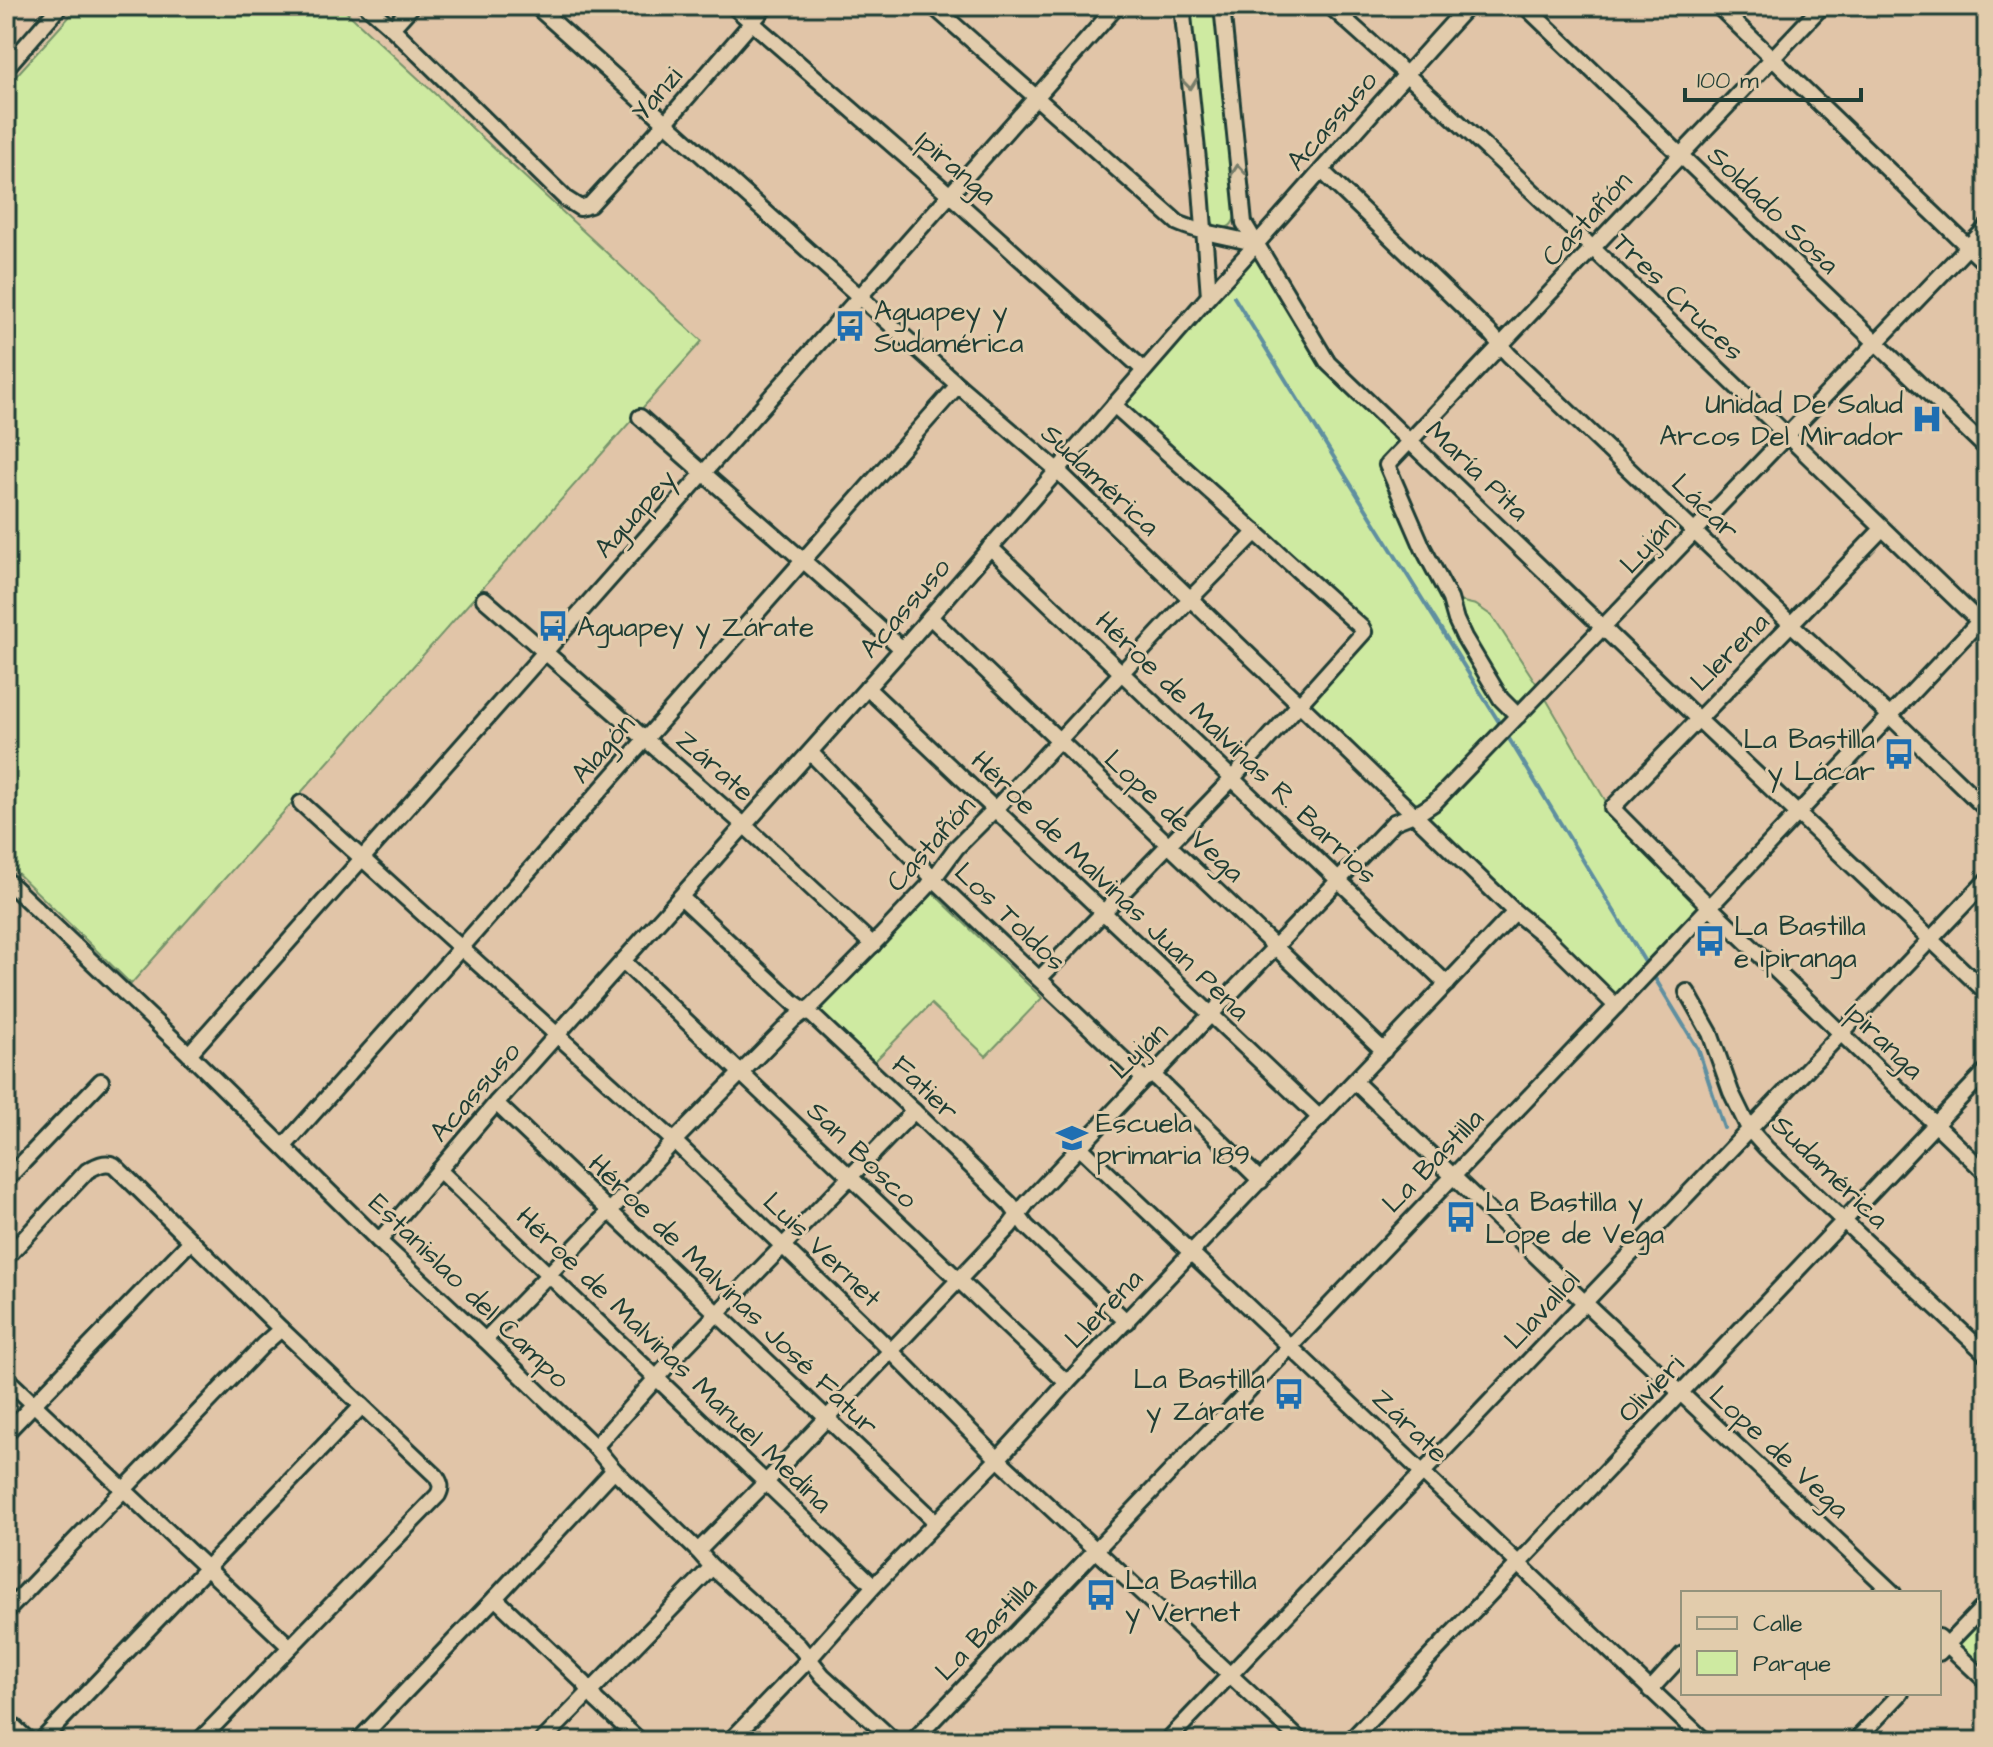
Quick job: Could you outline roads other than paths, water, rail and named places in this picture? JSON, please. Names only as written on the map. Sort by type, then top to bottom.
[{"type":"street","points":[[6,68],[60,6]]},
{"type":"street","points":[[367,6],[392,28],[412,6]]},
{"type":"street","name":"Sudamérica","points":[[536,6],[1057,470],[1616,1006]]},
{"type":"street","name":"Ipiranga","points":[[733,6],[1144,370]]},
{"type":"street","name":"Yanzi","points":[[392,28],[566,199],[580,208],[590,205],[766,6]]},
{"type":"street","points":[[933,6],[1178,223],[1257,244]]},
{"type":"street","name":"Aguapey","points":[[189,1054],[1117,6]]},
{"type":"street","points":[[1182,6],[1209,296]]},
{"type":"street","name":"María Pita","points":[[1222,6],[1244,223],[1328,363],[1987,993]]},
{"type":"street","name":"Tres Cruces","points":[[1330,6],[1406,73],[1882,529],[1984,621]]},
{"type":"street","name":"Acassuso","points":[[379,1241],[496,1103],[811,753],[1209,296],[1468,6]]},
{"type":"street","name":"Soldado Sosa","points":[[1525,6],[1987,449]]},
{"type":"street","points":[[1718,6],[1987,265]]},
{"type":"street","name":"Castañón","points":[[1515,720],[1464,637],[1450,599],[1423,548],[1387,465],[1822,6]]},
{"type":"street","name":"Lácar","points":[[1322,171],[1987,810]]},
{"type":"street","name":"Luján","points":[[698,1551],[957,1281],[1080,1147],[1394,822],[1434,803],[1987,227]]},
{"type":"street","name":"Alagón","points":[[284,1146],[958,385]]},
{"type":"street","points":[[1039,979],[1232,779],[1364,632],[1114,405]]},
{"type":"street","points":[[640,417],[902,649]]},
{"type":"street","name":"Llerena","points":[[1612,808],[1882,529]]},
{"type":"street","name":"Castañón","points":[[485,1340],[674,1141],[793,1020],[812,1006],[873,945],[934,879],[956,848],[1256,532]]},
{"type":"street","name":"Héroe de Malvinas R. Barrios","points":[[990,547],[1447,984]]},
{"type":"street","name":"Zárate","points":[[484,599],[744,825],[873,945]]},
{"type":"street","name":"Lope de Vega","points":[[930,617],[1384,1051]]},
{"type":"street","name":"La Bastilla","points":[[913,1741],[1616,1006],[1889,715],[1984,621]]},
{"type":"street","name":"Héroe de Malvinas Juan Pena","points":[[867,688],[1320,1118]]},
{"type":"street","name":"Los Toldos","points":[[811,753],[934,879],[1039,979],[1261,1181]]},
{"type":"street","name":"Luis Vernet","points":[[301,803],[674,1141],[998,1459],[1301,1741]]},
{"type":"street","name":"Ipiranga","points":[[1612,808],[1840,1034],[1987,1174]]},
{"type":"street","name":"Estanislao del Campo","points":[[6,880],[485,1340],[712,1567],[799,1646],[823,1676],[894,1741]]},
{"type":"street","name":"Llavallol","points":[[1167,1741],[1987,880]]},
{"type":"street","name":"Fatier","points":[[681,897],[914,1111],[1010,1204],[1026,1226],[1127,1322]]},
{"type":"street","name":"Llerena","points":[[730,1741],[1515,912]]},
{"type":"street","name":"San Bosco","points":[[623,961],[1067,1383]]},
{"type":"street","name":"Sudamérica","points":[[1687,992],[1710,1033],[1731,1092],[1749,1129],[1984,1347]]},
{"type":"street","name":"Olivieri","points":[[1350,1741],[1987,1070]]},
{"type":"street","points":[[6,1180],[101,1081]]},
{"type":"street","name":"Lope de Vega","points":[[1355,1082],[1891,1591]]},
{"type":"street","name":"Héroe de Malvinas José Fatur","points":[[496,1103],[936,1522]]},
{"type":"street","points":[[595,1447],[656,1378],[914,1111]]},
{"type":"street","name":"Zárate","points":[[1080,1147],[1705,1741]]},
{"type":"street","points":[[6,1258],[87,1171],[108,1163],[114,1165],[441,1484],[438,1495],[199,1741]]},
{"type":"street","name":"Héroe de Malvinas Manuel Medina","points":[[439,1170],[874,1586]]},
{"type":"street","points":[[6,1433],[191,1241]]},
{"type":"street","points":[[6,1612],[281,1329]]},
{"type":"street","points":[[6,1378],[290,1647]]},
{"type":"street","points":[[41,1741],[362,1406]]},
{"type":"street","points":[[358,1741],[614,1470]]},
{"type":"street","points":[[542,1741],[712,1567]]},
{"type":"street","points":[[495,1598],[640,1741]]},
{"type":"street","points":[[1987,1603],[1942,1645],[1987,1682]]},
{"type":"street","points":[[1650,1690],[1681,1656]]},
{"type":"street","points":[[1855,1741],[1899,1695]]},
{"type":"street","points":[[6,1719],[29,1741]]},
{"type":"waterway","points":[[1234,297],[1698,1049],[1724,1128]]},
{"type":"place","name":"Aguapey y Sudamérica","points":[[850,326]]},
{"type":"place","name":"Unidad De Salud Arcos Del Mirador","points":[[1927,419]]},
{"type":"place","name":"Aguapey y Zárate","points":[[553,626]]},
{"type":"place","name":"La Bastilla y Lácar","points":[[1899,754]]},
{"type":"place","name":"La Bastilla e Ipiranga","points":[[1710,941]]},
{"type":"place","name":"Escuela primaria 189","points":[[1072,1138]]},
{"type":"place","name":"La Bastilla y Lope de Vega","points":[[1461,1217]]},
{"type":"place","name":"La Bastilla y Zárate","points":[[1289,1394]]},
{"type":"place","name":"La Bastilla y Vernet","points":[[1101,1595]]}]
